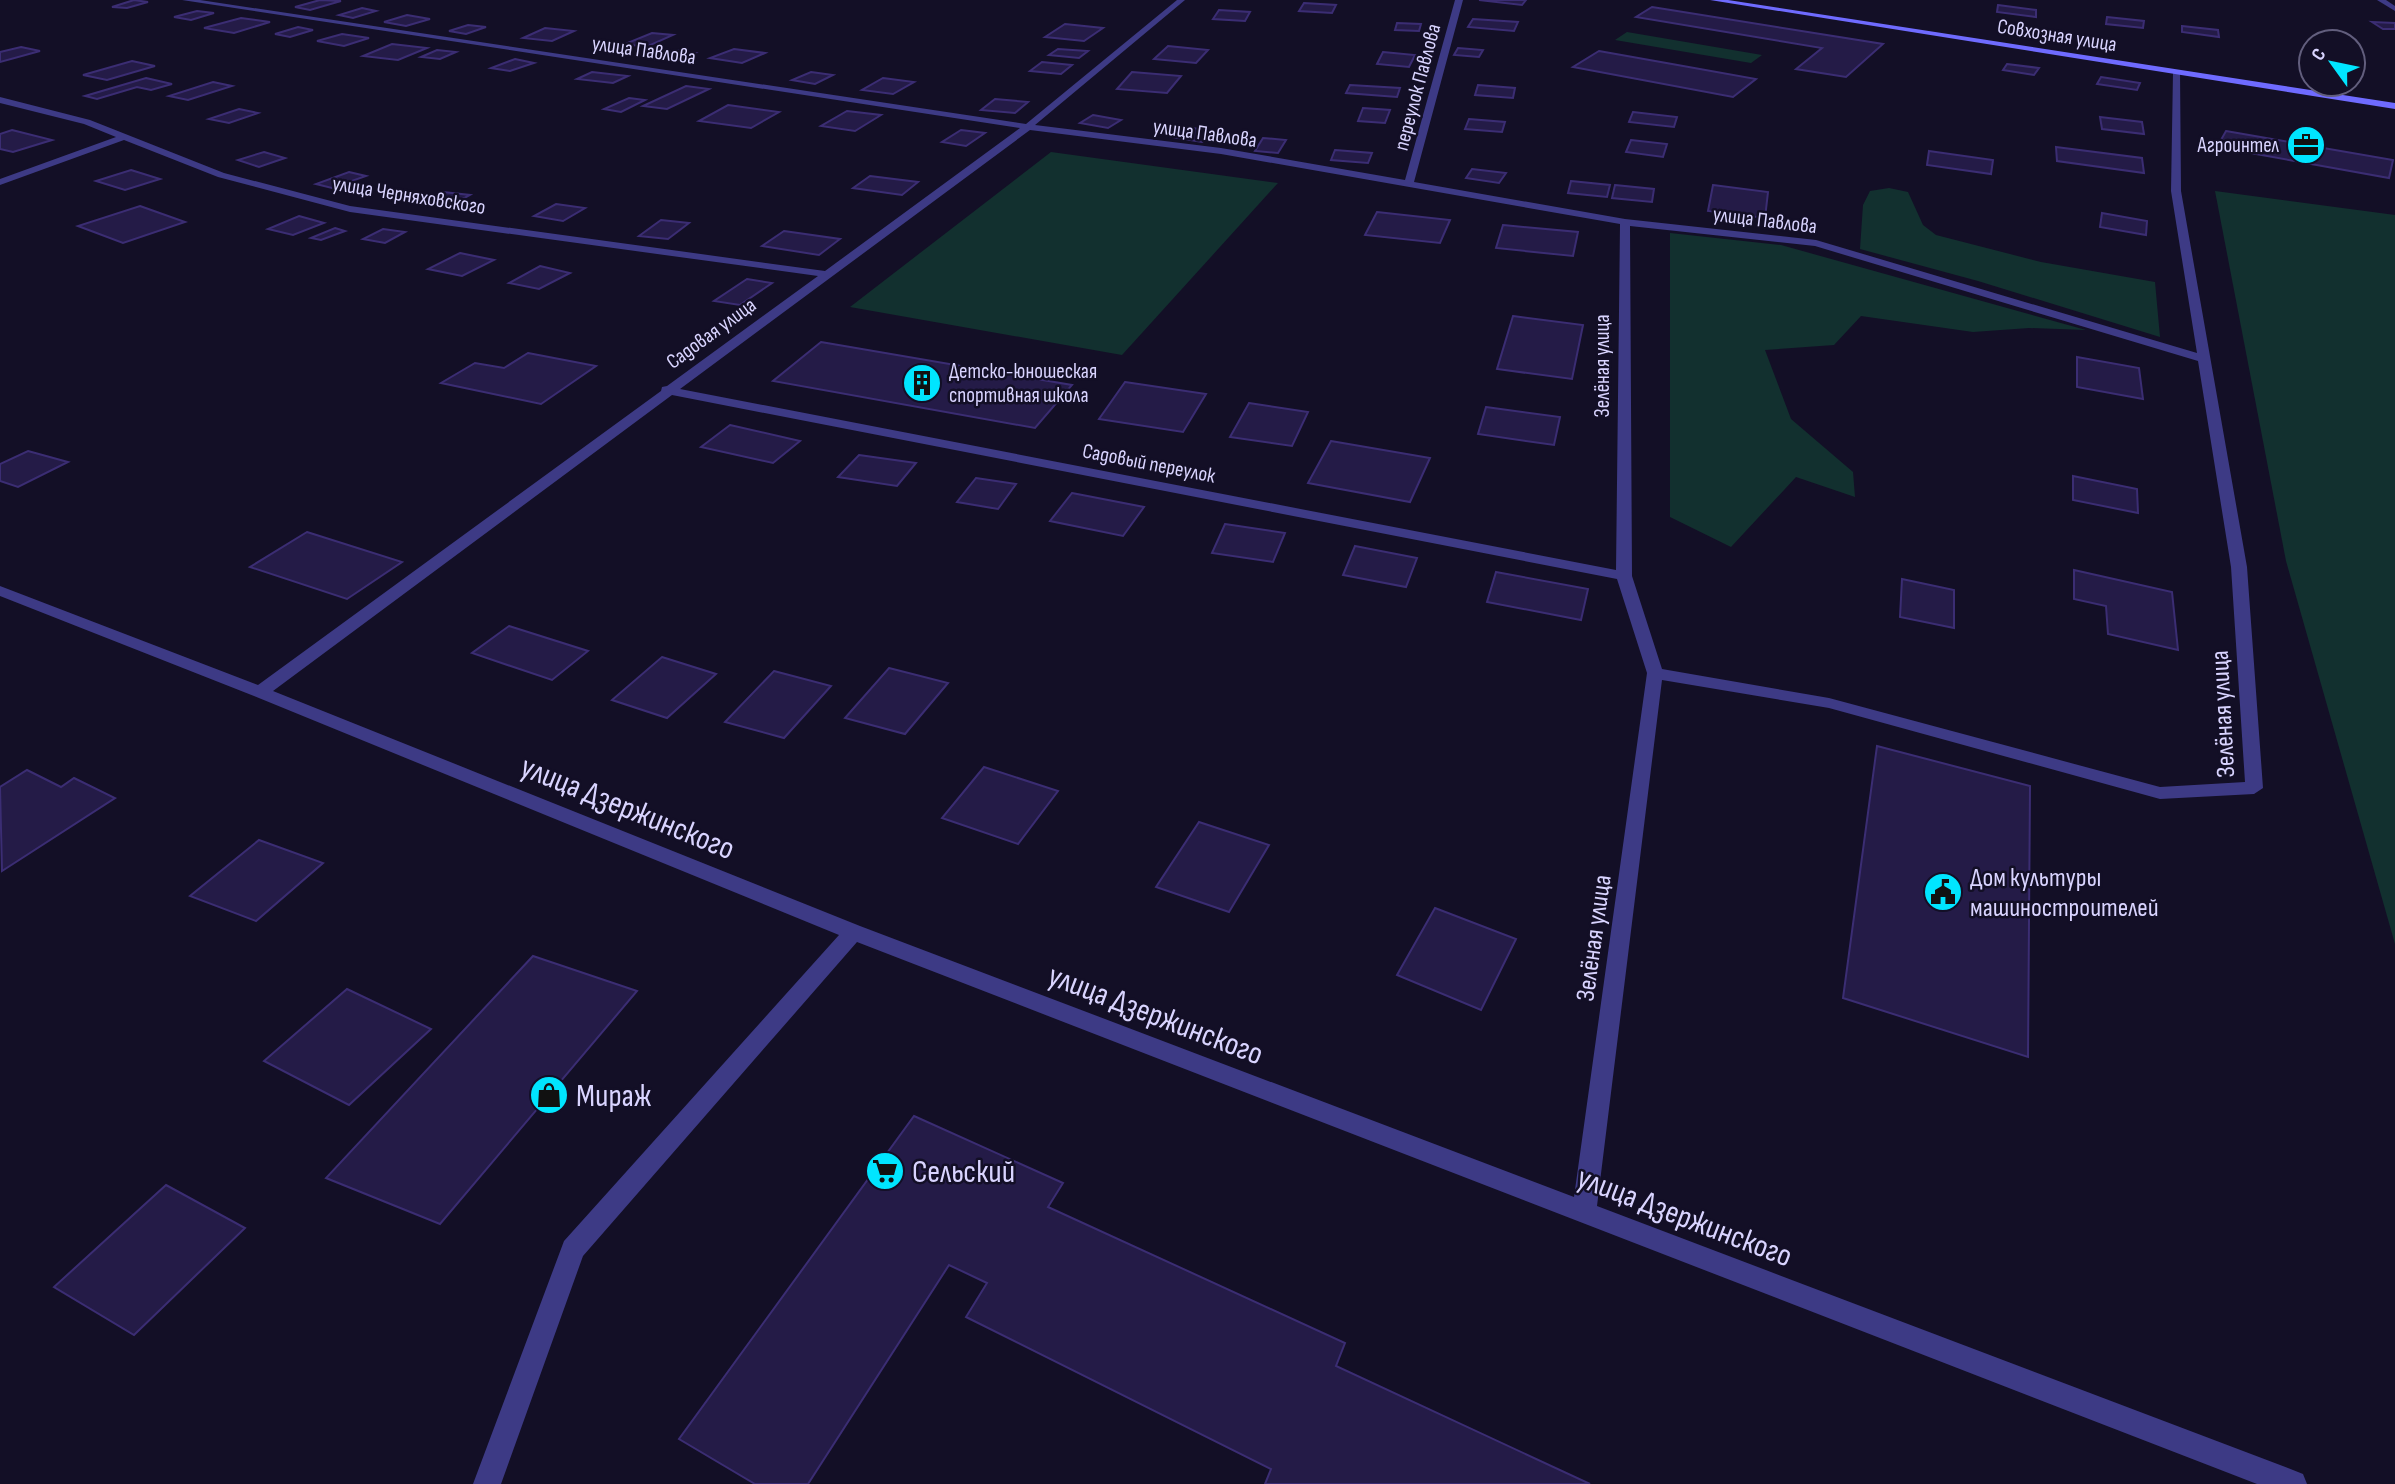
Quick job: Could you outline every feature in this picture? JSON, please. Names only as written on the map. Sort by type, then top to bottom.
[{"type":"street","name":"улица Павлова","points":[[186,0],[1028,127],[1221,151],[1625,222],[1816,243],[2205,359]]},
{"type":"street","name":"Садовая улица","points":[[260,692],[666,390],[1028,127],[1181,0]]},
{"type":"street","name":"переулок Павлова","points":[[1409,184],[1459,0]]},
{"type":"street","name":"Совхозная улица","points":[[1714,0],[1746,2],[2395,106]]},
{"type":"street","points":[[2381,0],[2395,9]]},
{"type":"street","name":"Зелёная улица","points":[[1655,673],[1829,703],[2160,793],[2254,788],[2239,567],[2176,191],[2177,72]]},
{"type":"street","name":"улица Черняховского","points":[[0,100],[87,122],[121,138],[221,175],[350,209],[825,274]]},
{"type":"street","points":[[0,182],[121,138]]},
{"type":"street","name":"Зелёная улица","points":[[1584,1210],[1655,673],[1624,576],[1625,222]]},
{"type":"street","name":"Садовый переулок","points":[[666,390],[1624,576]]},
{"type":"street","name":"улица Дзержинского","points":[[0,591],[260,692],[853,932],[2293,1484]]},
{"type":"street","points":[[487,1484],[573,1249],[853,932]]},
{"type":"green space","points":[[1627,32],[1762,55],[1751,63],[1615,40]]},
{"type":"green space","points":[[1051,152],[1278,183],[1122,355],[850,307]]},
{"type":"green space","points":[[1889,188],[1908,192],[1923,225],[1936,235],[2041,262],[2155,282],[2160,337],[1978,281],[1860,249],[1863,205],[1870,191]]},
{"type":"green space","points":[[2215,191],[2395,215],[2395,944],[2286,561]]},
{"type":"green space","points":[[1670,233],[1781,245],[2086,330],[2029,328],[1973,332],[1861,316],[1834,345],[1765,350],[1791,419],[1853,472],[1855,497],[1796,477],[1731,547],[1670,517]]},
{"type":"building","points":[[134,0],[148,2],[127,8],[112,7]]},
{"type":"building","points":[[320,0],[341,1],[310,10],[295,7]]},
{"type":"building","points":[[1479,0],[1526,0],[1522,5]]},
{"type":"building","points":[[1304,3],[1336,5],[1332,13],[1299,11]]},
{"type":"building","points":[[1998,5],[2036,10],[2036,17],[1997,12]]},
{"type":"building","points":[[1652,7],[1883,44],[1846,77],[1796,69],[1822,48],[1636,17]]},
{"type":"building","points":[[362,8],[376,11],[353,18],[339,15]]},
{"type":"building","points":[[1219,10],[1250,12],[1245,21],[1213,19]]},
{"type":"building","points":[[197,11],[214,13],[191,20],[174,17]]},
{"type":"building","points":[[407,15],[430,19],[406,26],[384,22]]},
{"type":"building","points":[[2107,17],[2144,21],[2143,28],[2106,24]]},
{"type":"building","points":[[241,18],[270,22],[234,33],[204,28]]},
{"type":"building","points":[[1473,19],[1518,22],[1514,31],[1468,27]]},
{"type":"building","points":[[2372,22],[2395,23],[2395,29],[2383,29]]},
{"type":"building","points":[[1397,23],[1421,24],[1419,31],[1395,30]]},
{"type":"building","points":[[1065,24],[1103,28],[1084,41],[1045,37]]},
{"type":"building","points":[[468,25],[486,27],[466,34],[449,31]]},
{"type":"building","points":[[2182,26],[2218,30],[2219,37],[2182,32]]},
{"type":"building","points":[[298,27],[313,30],[290,37],[275,34]]},
{"type":"building","points":[[545,28],[574,31],[552,41],[523,38]]},
{"type":"building","points":[[652,33],[673,35],[646,47],[625,44]]},
{"type":"building","points":[[342,34],[369,38],[344,46],[317,41]]},
{"type":"building","points":[[392,44],[427,48],[398,60],[363,56]]},
{"type":"building","points":[[1168,46],[1208,50],[1196,63],[1154,59]]},
{"type":"building","points":[[21,47],[40,51],[0,62],[0,52]]},
{"type":"building","points":[[1458,48],[1483,50],[1479,57],[1454,55]]},
{"type":"building","points":[[734,49],[765,53],[742,63],[710,58]]},
{"type":"building","points":[[1058,49],[1088,51],[1079,58],[1049,55]]},
{"type":"building","points":[[437,50],[456,52],[440,59],[421,57]]},
{"type":"building","points":[[674,50],[695,53],[676,61],[654,59]]},
{"type":"building","points":[[1599,51],[1756,79],[1733,97],[1573,67]]},
{"type":"building","points":[[1383,52],[1415,55],[1409,67],[1377,64]]},
{"type":"building","points":[[515,59],[534,63],[510,71],[491,68]]},
{"type":"building","points":[[132,61],[155,66],[107,80],[83,75]]},
{"type":"building","points":[[1042,62],[1072,65],[1061,74],[1030,71]]},
{"type":"building","points":[[2007,64],[2039,68],[2034,75],[2003,70]]},
{"type":"building","points":[[592,72],[628,76],[613,83],[577,79]]},
{"type":"building","points":[[811,72],[833,75],[815,84],[792,80]]},
{"type":"building","points":[[1132,72],[1181,76],[1167,93],[1117,89]]},
{"type":"building","points":[[2101,77],[2140,83],[2137,90],[2097,84]]},
{"type":"building","points":[[146,78],[172,84],[151,90],[137,87],[97,99],[85,96]]},
{"type":"building","points":[[883,78],[914,82],[893,94],[862,90]]},
{"type":"building","points":[[213,82],[232,86],[188,100],[169,96]]},
{"type":"building","points":[[1350,85],[1400,88],[1397,97],[1346,93]]},
{"type":"building","points":[[1478,85],[1515,88],[1513,98],[1475,95]]},
{"type":"building","points":[[686,86],[709,89],[667,109],[643,106]]},
{"type":"building","points":[[629,98],[645,100],[621,112],[604,109]]},
{"type":"building","points":[[995,99],[1028,102],[1015,113],[981,110]]},
{"type":"building","points":[[728,105],[779,112],[751,128],[699,121]]},
{"type":"building","points":[[1363,108],[1390,110],[1385,123],[1358,121]]},
{"type":"building","points":[[239,109],[258,113],[229,123],[209,119]]},
{"type":"building","points":[[847,111],[881,115],[855,131],[821,126]]},
{"type":"building","points":[[1633,112],[1677,117],[1674,127],[1629,122]]},
{"type":"building","points":[[1093,115],[1121,120],[1108,128],[1080,123]]},
{"type":"building","points":[[2100,117],[2142,122],[2144,134],[2102,129]]},
{"type":"building","points":[[1469,119],[1505,122],[1502,132],[1465,129]]},
{"type":"building","points":[[1187,127],[1217,132],[1202,142],[1172,137]]},
{"type":"building","points":[[12,130],[52,140],[13,152],[0,149],[0,134]]},
{"type":"building","points":[[961,130],[985,133],[966,146],[942,142]]},
{"type":"building","points":[[2226,131],[2393,160],[2389,178],[2217,147]]},
{"type":"building","points":[[1263,138],[1286,140],[1278,153],[1255,151]]},
{"type":"building","points":[[1631,140],[1667,144],[1663,157],[1626,152]]},
{"type":"building","points":[[2056,147],[2142,158],[2144,173],[2057,161]]},
{"type":"building","points":[[1335,150],[1372,153],[1368,163],[1331,160]]},
{"type":"building","points":[[1929,151],[1993,160],[1991,174],[1927,165]]},
{"type":"building","points":[[264,152],[285,158],[259,167],[238,160]]},
{"type":"building","points":[[1472,169],[1506,173],[1499,183],[1466,178]]},
{"type":"building","points":[[131,170],[160,179],[125,190],[96,181]]},
{"type":"building","points":[[349,172],[366,176],[332,188],[316,184]]},
{"type":"building","points":[[870,176],[918,182],[902,195],[853,188]]},
{"type":"building","points":[[1571,181],[1610,185],[1607,197],[1568,193]]},
{"type":"building","points":[[1615,185],[1654,189],[1652,202],[1612,198]]},
{"type":"building","points":[[1713,185],[1768,192],[1765,218],[1708,211]]},
{"type":"building","points":[[443,192],[470,195],[448,207],[420,204]]},
{"type":"building","points":[[556,204],[585,208],[563,221],[534,216]]},
{"type":"building","points":[[140,206],[185,222],[123,243],[78,226]]},
{"type":"building","points":[[1377,212],[1450,220],[1440,243],[1365,235]]},
{"type":"building","points":[[2102,213],[2147,221],[2146,235],[2100,227]]},
{"type":"building","points":[[299,216],[324,223],[293,235],[268,229]]},
{"type":"building","points":[[661,220],[689,223],[668,239],[639,236]]},
{"type":"building","points":[[1503,225],[1578,232],[1573,256],[1496,248]]},
{"type":"building","points":[[335,228],[345,231],[321,240],[311,238]]},
{"type":"building","points":[[383,229],[405,232],[385,243],[363,239]]},
{"type":"building","points":[[784,231],[840,239],[819,255],[762,246]]},
{"type":"building","points":[[460,253],[494,260],[462,276],[428,269]]},
{"type":"building","points":[[540,266],[570,273],[539,289],[509,283]]},
{"type":"building","points":[[747,279],[772,283],[740,305],[714,301]]},
{"type":"building","points":[[1513,316],[1583,325],[1572,379],[1497,369]]},
{"type":"building","name":"Детско-юношеская спортивная школа","points":[[821,342],[1072,385],[1035,428],[773,381]]},
{"type":"building","points":[[528,353],[596,366],[541,404],[441,383],[475,363],[504,368]]},
{"type":"building","points":[[2077,357],[2139,368],[2143,399],[2077,387]]},
{"type":"building","points":[[1125,382],[1206,394],[1183,432],[1099,419]]},
{"type":"building","points":[[1249,403],[1308,412],[1292,446],[1230,437]]},
{"type":"building","points":[[1486,407],[1560,417],[1554,445],[1478,434]]},
{"type":"building","points":[[730,425],[800,441],[773,463],[701,447]]},
{"type":"building","points":[[1331,441],[1430,458],[1410,502],[1308,483]]},
{"type":"building","points":[[28,451],[68,462],[18,487],[0,481],[0,464]]},
{"type":"building","points":[[859,455],[916,463],[897,486],[838,477]]},
{"type":"building","points":[[2073,476],[2137,489],[2138,513],[2073,500]]},
{"type":"building","points":[[976,478],[1016,484],[998,509],[957,502]]},
{"type":"building","points":[[1072,493],[1144,507],[1123,536],[1050,521]]},
{"type":"building","points":[[1225,524],[1285,533],[1273,562],[1212,553]]},
{"type":"building","points":[[307,532],[402,562],[347,599],[250,567]]},
{"type":"building","points":[[1355,546],[1417,558],[1406,587],[1343,575]]},
{"type":"building","points":[[2074,570],[2172,592],[2178,650],[2108,634],[2106,606],[2074,599]]},
{"type":"building","points":[[1496,572],[1588,589],[1581,620],[1487,602]]},
{"type":"building","points":[[1902,579],[1954,590],[1954,628],[1900,617]]},
{"type":"building","points":[[509,626],[588,651],[552,680],[472,653]]},
{"type":"building","points":[[662,657],[716,674],[667,718],[612,700]]},
{"type":"building","points":[[889,668],[948,683],[905,734],[845,718]]},
{"type":"building","points":[[774,671],[831,686],[784,738],[725,722]]},
{"type":"building","name":"Дом культуры машиностроителей","points":[[1877,746],[2030,786],[2028,1057],[1843,998]]},
{"type":"building","points":[[984,767],[1058,791],[1018,844],[942,818]]},
{"type":"building","points":[[27,770],[61,787],[74,778],[115,798],[2,871],[0,787]]},
{"type":"building","points":[[1199,822],[1269,845],[1229,912],[1156,887]]},
{"type":"building","points":[[259,840],[323,863],[256,921],[190,896]]},
{"type":"building","points":[[1435,908],[1516,939],[1481,1010],[1397,975]]},
{"type":"building","points":[[533,956],[637,991],[440,1224],[326,1178]]},
{"type":"building","points":[[347,989],[431,1029],[349,1105],[264,1061]]},
{"type":"building","points":[[914,1116],[1063,1183],[1048,1207],[1345,1343],[1336,1366],[1590,1484],[1265,1484],[1271,1469],[966,1317],[987,1283],[949,1265],[808,1484],[755,1484],[679,1439]]},
{"type":"building","points":[[166,1185],[245,1228],[134,1335],[54,1287]]},
{"type":"place","name":"Агроинтел","points":[[2306,145]]},
{"type":"place","name":"Детско-юношеская спортивная школа","points":[[922,383]]},
{"type":"place","name":"Дом культуры машиностроителей","points":[[1943,892]]},
{"type":"place","name":"Мираж","points":[[549,1095]]},
{"type":"place","name":"Сельский","points":[[885,1171]]}]
